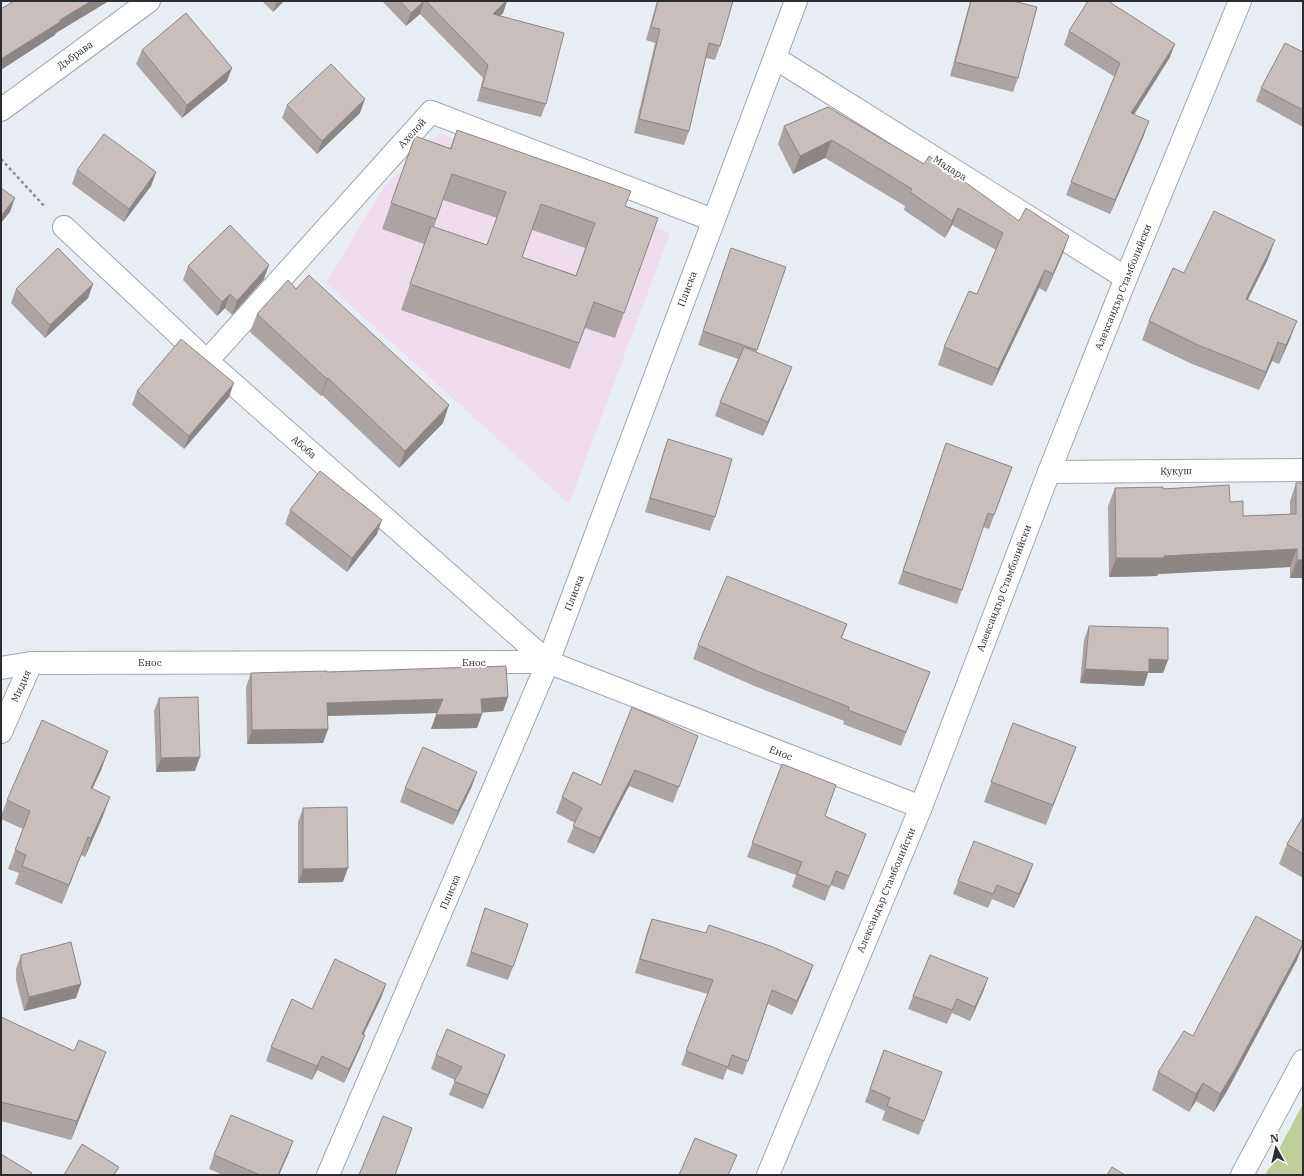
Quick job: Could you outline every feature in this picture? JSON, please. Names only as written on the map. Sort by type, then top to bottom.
[{"type":"street","name":"Дъбрава","points":[[1,110],[149,1]]},
{"type":"street","name":"Плиска","points":[[328,1175],[548,662],[796,1]]},
{"type":"street","name":"Александър Стамболийски","points":[[768,1175],[921,807],[1049,472],[1126,278],[1240,1]]},
{"type":"street","name":"Мадара","points":[[775,58],[1126,278]]},
{"type":"street","name":"Ахелой","points":[[207,362],[431,112],[713,220]]},
{"type":"street","name":"Абоба","points":[[64,227],[207,362],[548,662]]},
{"type":"street","name":"Кукуш","points":[[1049,472],[1303,470]]},
{"type":"street","name":"Енос","points":[[1,668],[31,662],[548,662],[921,807]]},
{"type":"street","name":"Мидия","points":[[1,732],[31,662]]},
{"type":"street","points":[[1242,1175],[1303,1061]]},
{"type":"path","points":[[1,159],[64,227]]},
{"type":"shaded area","points":[[440,133],[670,233],[569,504],[326,283],[383,188]]},
{"type":"green space","points":[[1303,1104],[1303,1175],[1265,1175]]},
{"type":"building","points":[[14,1],[91,1],[1,59],[1,9]]},
{"type":"building","points":[[400,1],[424,1],[411,13]]},
{"type":"building","points":[[426,1],[506,1],[493,14],[564,33],[546,104],[482,87],[488,65]]},
{"type":"building","points":[[658,1],[733,1],[720,46],[709,43],[689,131],[639,119],[660,29],[651,27]]},
{"type":"building","points":[[971,1],[1013,1],[1037,7],[1018,78],[955,62]]},
{"type":"building","points":[[1088,1],[1108,1],[1175,44],[1131,113],[1149,121],[1115,200],[1071,182],[1120,63],[1069,31]]},
{"type":"building","points":[[186,13],[232,68],[187,105],[142,50]]},
{"type":"building","points":[[1285,43],[1303,52],[1303,110],[1261,88]]},
{"type":"building","points":[[331,64],[365,99],[322,141],[287,105]]},
{"type":"building","points":[[828,107],[924,164],[929,156],[1019,221],[1026,208],[1069,236],[1053,274],[1045,270],[998,369],[944,347],[969,291],[977,294],[1003,233],[958,208],[952,221],[910,192],[912,189],[832,140],[800,156],[784,126]]},
{"type":"building","points":[[457,130],[631,191],[625,206],[658,218],[624,313],[594,302],[579,343],[410,284],[431,226],[487,245],[506,192],[452,174],[436,219],[391,203],[415,136],[451,149]],"holes":[[[541,204],[595,223],[576,276],[522,257]]]},
{"type":"building","points":[[104,134],[156,172],[129,209],[77,170]]},
{"type":"building","points":[[1,188],[15,198],[1,216]]},
{"type":"building","points":[[1214,211],[1275,240],[1246,299],[1297,321],[1286,345],[1278,342],[1266,372],[1198,345],[1149,321],[1173,268],[1184,273]]},
{"type":"building","points":[[230,225],[269,265],[237,301],[230,294],[222,302],[188,266]]},
{"type":"building","points":[[58,248],[93,284],[50,325],[16,289]]},
{"type":"building","points":[[731,248],[786,267],[757,350],[703,331]]},
{"type":"building","points":[[309,275],[449,405],[405,451],[328,378],[327,379],[257,314],[288,280],[296,289]]},
{"type":"building","points":[[181,339],[234,383],[189,436],[137,391]]},
{"type":"building","points":[[744,347],[792,367],[768,422],[720,402]]},
{"type":"building","points":[[668,439],[732,459],[715,517],[650,498]]},
{"type":"building","points":[[946,443],[1012,467],[994,515],[988,513],[962,590],[903,571]]},
{"type":"building","points":[[320,471],[382,520],[352,558],[290,510]]},
{"type":"building","points":[[1296,483],[1303,483],[1303,560],[1297,560],[1297,549],[1164,556],[1164,558],[1116,558],[1115,488],[1163,487],[1163,489],[1229,485],[1230,502],[1243,501],[1243,516],[1296,514]]},
{"type":"building","points":[[727,576],[847,624],[841,638],[930,672],[906,732],[848,710],[849,707],[757,671],[698,645]]},
{"type":"building","points":[[1089,626],[1168,628],[1168,660],[1149,659],[1149,672],[1085,669]]},
{"type":"building","points":[[506,666],[508,697],[481,699],[482,714],[436,715],[443,699],[327,703],[328,729],[252,730],[251,673]]},
{"type":"building","points":[[198,697],[200,757],[161,758],[159,698]]},
{"type":"building","points":[[632,707],[698,736],[679,787],[635,770],[600,838],[573,826],[582,808],[562,797],[573,772],[601,785]]},
{"type":"building","points":[[42,720],[108,751],[91,788],[110,797],[91,838],[88,837],[69,885],[22,866],[26,855],[15,850],[30,811],[7,800]]},
{"type":"building","points":[[1013,723],[1076,747],[1053,805],[991,782]]},
{"type":"building","points":[[423,747],[477,772],[458,811],[405,788]]},
{"type":"building","points":[[782,764],[836,785],[825,816],[866,834],[849,876],[836,871],[830,887],[797,874],[802,862],[752,843]]},
{"type":"building","points":[[347,807],[348,868],[303,869],[303,808]]},
{"type":"building","points":[[1303,817],[1303,854],[1287,844]]},
{"type":"building","points":[[974,841],[1033,864],[1019,894],[997,885],[993,894],[958,881]]},
{"type":"building","points":[[485,908],[528,924],[513,967],[471,952]]},
{"type":"building","points":[[1256,916],[1303,942],[1303,944],[1233,1073],[1220,1094],[1203,1083],[1196,1094],[1158,1072],[1184,1031],[1193,1036]]},
{"type":"building","points":[[652,919],[706,933],[709,925],[773,947],[813,965],[797,1001],[772,990],[748,1061],[732,1055],[728,1067],[686,1051],[713,980],[640,959]]},
{"type":"building","points":[[71,942],[81,984],[29,997],[21,966],[21,955]]},
{"type":"building","points":[[930,955],[988,978],[975,1007],[957,999],[952,1010],[913,996]]},
{"type":"building","points":[[335,959],[386,984],[362,1034],[365,1035],[349,1069],[322,1056],[317,1066],[271,1047],[292,999],[312,1009]]},
{"type":"building","points":[[1,1017],[74,1051],[79,1040],[106,1052],[77,1121],[1,1102]]},
{"type":"building","points":[[447,1029],[505,1055],[488,1095],[454,1081],[462,1067],[436,1055]]},
{"type":"building","points":[[884,1050],[942,1072],[924,1121],[887,1106],[890,1098],[870,1089]]},
{"type":"building","points":[[231,1115],[293,1141],[278,1175],[260,1175],[214,1155]]},
{"type":"building","points":[[383,1116],[412,1128],[395,1175],[359,1175]]},
{"type":"building","points":[[695,1138],[737,1155],[728,1175],[679,1175]]},
{"type":"building","points":[[82,1144],[119,1167],[114,1175],[64,1175]]},
{"type":"building","points":[[1,1154],[32,1173],[31,1175],[1,1175]]},
{"type":"building","points":[[1112,1167],[1125,1175],[1107,1175]]}]
